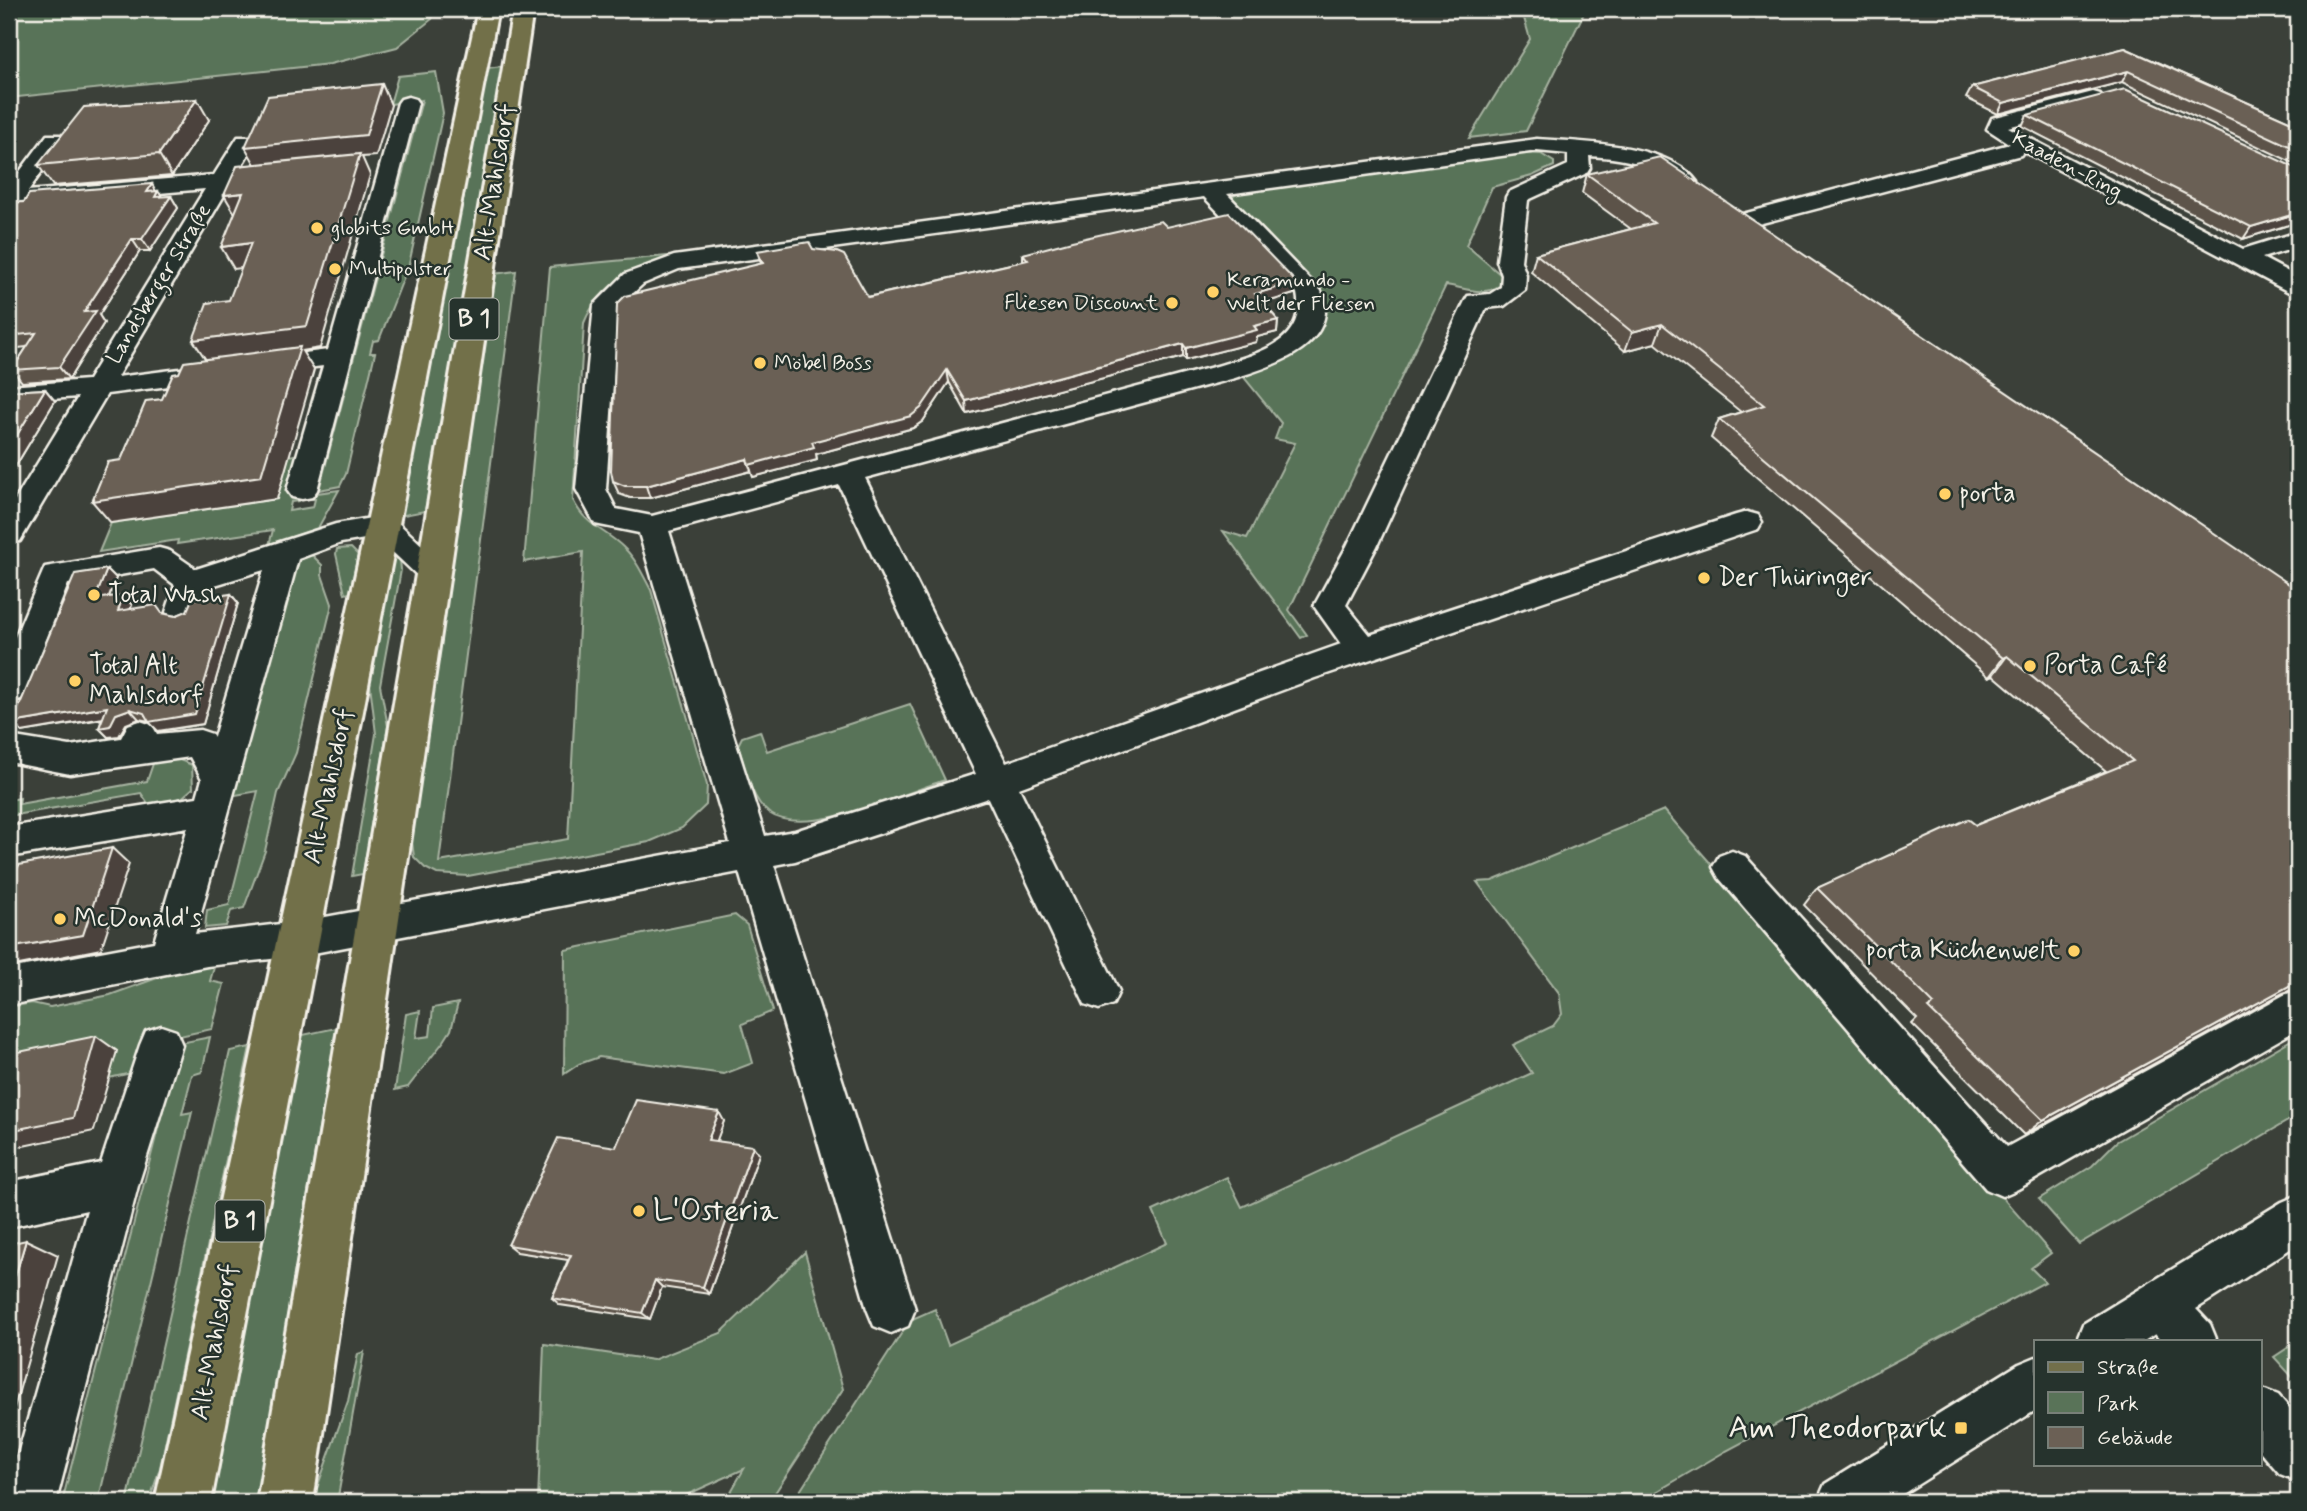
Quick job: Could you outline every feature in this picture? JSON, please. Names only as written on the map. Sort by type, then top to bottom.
[{"type":"main road","name":"Alt-Mahlsdorf","points":[[183,1502],[488,9]]},
{"type":"main road","name":"Alt-Mahlsdorf","points":[[285,1502],[523,9]]},
{"type":"street","name":"Kaaden-Ring","points":[[2108,94],[1999,122],[1997,129],[2298,287]]},
{"type":"street","points":[[302,490],[408,103]]},
{"type":"street","name":"Landsberger Straße","points":[[10,198],[54,138]]},
{"type":"street","name":"Landsberger Straße","points":[[9,534],[245,141]]},
{"type":"street","points":[[1210,190],[1309,291],[1312,313],[1303,331],[1281,352],[1226,372],[652,526],[605,517],[591,489],[606,305],[634,279],[674,263],[1537,145],[1609,151],[1658,163],[1766,237]]},
{"type":"street","points":[[1363,649],[1330,606],[1362,546],[1477,301],[1495,301],[1513,289],[1514,275],[1509,261],[1517,197],[1579,168],[1578,148]]},
{"type":"street","points":[[1725,209],[2013,150]]},
{"type":"street","points":[[365,167],[391,164]]},
{"type":"street","name":"Landsberger Straße","points":[[10,198],[260,177]]},
{"type":"street","points":[[2242,257],[2298,239]]},
{"type":"street","name":"Landsberger Straße","points":[[9,394],[98,387],[338,356]]},
{"type":"street","points":[[849,475],[1099,991]]},
{"type":"street","points":[[9,987],[207,949],[298,939],[795,846],[997,781],[1363,649],[1747,522]]},
{"type":"street","points":[[192,581],[336,534],[383,526],[433,573]]},
{"type":"street","points":[[652,526],[891,1309]]},
{"type":"street","points":[[169,957],[284,553]]},
{"type":"street","points":[[9,690],[56,575],[159,558],[192,581]]},
{"type":"street","points":[[182,612],[192,581]]},
{"type":"street","points":[[9,748],[70,760],[137,742],[200,743],[214,793]]},
{"type":"street","points":[[9,842],[214,793]]},
{"type":"street","points":[[1732,867],[2002,1174],[2298,1008]]},
{"type":"street","points":[[30,1502],[117,1182],[161,1045]]},
{"type":"street","points":[[9,1204],[117,1182]]},
{"type":"street","points":[[2101,1340],[2298,1217]]},
{"type":"street","points":[[2159,1304],[2192,1340]]},
{"type":"street","points":[[1843,1502],[2034,1382]]},
{"type":"street","points":[[2262,1415],[2298,1455]]},
{"type":"green space","points":[[9,9],[436,9],[432,19],[397,47],[330,64],[9,98]]},
{"type":"green space","points":[[1507,9],[1586,9],[1526,131],[1469,138],[1530,39],[1524,18]]},
{"type":"green space","points":[[503,66],[425,511],[404,515],[400,513],[487,68]]},
{"type":"green space","points":[[436,72],[443,113],[409,264],[379,340],[373,341],[370,353],[375,353],[346,474],[340,486],[319,490],[422,100],[390,104],[398,76]]},
{"type":"green space","points":[[1519,153],[1541,154],[1554,162],[1554,166],[1532,176],[1492,187],[1466,245],[1501,275],[1502,284],[1481,291],[1446,285],[1289,610],[1307,635],[1301,638],[1223,531],[1247,538],[1295,443],[1275,439],[1281,423],[1242,375],[1321,311],[1233,202],[1233,196],[1248,190]]},
{"type":"green space","points":[[678,255],[648,265],[610,286],[600,296],[584,323],[573,500],[590,522],[628,552],[651,590],[707,785],[706,805],[682,828],[649,842],[468,876],[437,874],[425,868],[414,857],[411,835],[494,274],[516,271],[439,862],[568,839],[583,552],[524,562],[550,267]]},
{"type":"green space","points":[[303,453],[291,497],[300,496],[298,501],[291,502],[289,511],[313,507],[315,499],[309,499],[310,494],[339,490],[318,528],[269,545],[273,530],[99,552],[111,523],[276,499],[289,456]]},
{"type":"green space","points":[[351,548],[358,555],[350,593],[345,594],[336,554],[337,549]]},
{"type":"green space","points":[[312,555],[322,565],[322,575],[332,604],[296,753],[278,793],[265,851],[244,908],[231,911],[226,926],[205,928],[207,910],[229,905],[258,791],[230,796],[295,562]]},
{"type":"green space","points":[[398,558],[401,570],[380,685],[388,726],[363,874],[352,876],[376,734],[369,676],[391,562]]},
{"type":"green space","points":[[910,704],[945,780],[856,811],[806,821],[786,820],[769,813],[757,800],[738,745],[742,737],[760,731],[767,751]]},
{"type":"green space","points":[[155,758],[175,758],[192,765],[193,788],[177,802],[152,809],[141,793],[9,816],[9,800],[20,798],[19,804],[147,781]]},
{"type":"green space","points":[[1664,810],[2051,1253],[2031,1268],[2045,1282],[1726,1451],[1639,1502],[793,1502],[910,1320],[935,1309],[948,1345],[1167,1243],[1153,1211],[1227,1177],[1242,1207],[1532,1073],[1513,1045],[1553,1026],[1562,1014],[1559,993],[1477,882],[1492,881]]},
{"type":"green space","points":[[735,915],[747,925],[773,1011],[742,1024],[753,1063],[724,1074],[599,1057],[579,1064],[564,1074],[565,950]]},
{"type":"green space","points":[[215,964],[210,981],[224,984],[212,1029],[143,1044],[136,1072],[109,1078],[9,1073],[9,1007],[32,1003],[50,1007],[110,995],[171,973]]},
{"type":"green space","points":[[458,1003],[451,1030],[444,1041],[408,1087],[395,1090],[406,1014],[420,1011],[416,1038],[430,1036],[433,1008]]},
{"type":"green space","points":[[336,1028],[256,1502],[213,1502],[217,1466],[298,1036]]},
{"type":"green space","points":[[2298,1036],[2298,1115],[2079,1244],[2039,1199],[2092,1166],[2116,1142]]},
{"type":"green space","points":[[210,1037],[202,1072],[192,1075],[182,1114],[192,1112],[98,1502],[62,1502],[180,1043]]},
{"type":"green space","points":[[250,1047],[160,1468],[149,1502],[127,1502],[230,1051]]},
{"type":"green space","points":[[805,1252],[843,1389],[769,1502],[725,1502],[744,1469],[671,1502],[538,1502],[544,1344],[653,1360],[721,1333]]},
{"type":"green space","points":[[2298,1341],[2298,1380],[2296,1381],[2274,1357]]},
{"type":"green space","points":[[364,1352],[337,1502],[312,1502],[348,1401],[358,1354]]},
{"type":"building","points":[[2125,48],[2298,125],[2298,150],[2128,71],[2003,103],[1972,87]]},
{"type":"building","points":[[382,84],[366,135],[245,147],[268,96]]},
{"type":"building","points":[[2125,89],[2298,169],[2298,213],[2251,227],[2027,115]]},
{"type":"building","points":[[197,99],[159,154],[38,165],[84,107]]},
{"type":"building","points":[[360,154],[307,326],[193,340],[207,303],[229,300],[251,243],[221,247],[243,193],[224,195],[237,166]]},
{"type":"building","points":[[1660,157],[2298,590],[2298,981],[2043,1120],[1928,1008],[1934,1004],[1817,888],[1968,819],[1976,825],[2133,761],[2007,656],[2003,658],[1719,419],[1764,405],[1662,324],[1632,332],[1536,254],[1654,223],[1587,174]]},
{"type":"building","points":[[152,184],[147,192],[158,191],[155,197],[171,196],[142,239],[132,239],[84,312],[96,311],[59,367],[12,370],[36,333],[9,336],[9,203],[24,202],[29,194]]},
{"type":"building","points":[[1229,213],[1296,282],[1255,294],[1278,320],[1254,326],[1257,330],[1186,348],[1183,344],[966,401],[947,370],[921,408],[911,416],[812,442],[814,447],[749,465],[747,459],[646,486],[625,486],[613,481],[611,471],[617,304],[625,296],[763,263],[757,251],[809,242],[813,249],[844,255],[868,297],[1028,260],[1023,254],[1072,241],[1161,221],[1167,227]]},
{"type":"building","points":[[300,347],[261,476],[92,501],[108,462],[121,460],[146,401],[162,399],[173,374],[179,373],[184,362]]},
{"type":"building","points":[[45,389],[9,448],[9,391]]},
{"type":"building","points":[[107,569],[95,599],[123,595],[118,611],[156,605],[162,613],[175,616],[187,611],[192,599],[231,594],[195,714],[149,722],[144,713],[130,709],[116,714],[110,726],[99,728],[107,707],[12,723],[75,574]]},
{"type":"building","name":"McDonald's","points":[[112,848],[83,935],[9,948],[9,870],[17,869],[19,865]]},
{"type":"building","points":[[96,1036],[73,1118],[9,1131],[9,1054]]},
{"type":"building","points":[[636,1100],[719,1112],[708,1140],[753,1146],[703,1287],[655,1280],[642,1313],[552,1298],[571,1255],[508,1245],[558,1138],[616,1147]]},
{"type":"building","points":[[26,1240],[9,1297],[9,1244]]},
{"type":"place","name":"globits GmbH","points":[[317,228]]},
{"type":"place","name":"Multipolster","points":[[335,269]]},
{"type":"place","name":"Keramundo - Welt der Fliesen","points":[[1213,292]]},
{"type":"place","name":"Fliesen Discount","points":[[1172,303]]},
{"type":"place","name":"Möbel Boss","points":[[760,363]]},
{"type":"place","name":"porta","points":[[1945,494]]},
{"type":"place","name":"Der Thüringer","points":[[1704,578]]},
{"type":"place","name":"Total Wash","points":[[94,595]]},
{"type":"place","name":"Porta Café","points":[[2030,666]]},
{"type":"place","name":"Total Alt Mahlsdorf","points":[[75,681]]},
{"type":"place","name":"McDonald's","points":[[60,919]]},
{"type":"place","name":"porta Küchenwelt","points":[[2074,951]]},
{"type":"place","name":"L'Osteria","points":[[639,1211]]},
{"type":"place","name":"Am Theodorpark","points":[[1961,1428]]}]
